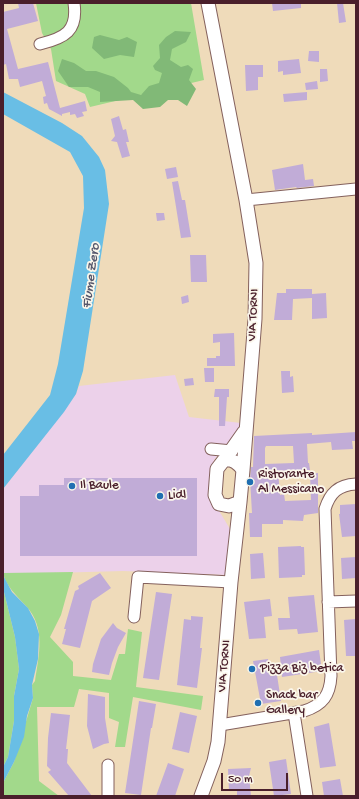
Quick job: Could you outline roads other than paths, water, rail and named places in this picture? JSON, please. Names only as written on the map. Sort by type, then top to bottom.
[{"type":"main road","name":"VIA TORNI","points":[[206,793],[214,761],[220,725],[231,582],[243,470],[255,319],[256,263],[246,200],[208,3]]},
{"type":"main road","name":"VIA TORNI","points":[[236,533],[229,518],[219,504],[215,494],[217,469],[229,455],[245,430]]},
{"type":"main road","points":[[229,455],[232,460],[238,463],[243,470]]},
{"type":"main road","points":[[219,504],[229,506],[240,502]]},
{"type":"street","points":[[40,44],[65,35],[74,24],[74,3]]},
{"type":"street","points":[[246,200],[356,189]]},
{"type":"street","points":[[211,449],[229,455]]},
{"type":"street","points":[[220,725],[311,709],[317,706],[325,698],[330,688],[331,669],[325,509],[329,498],[338,488],[356,484]]},
{"type":"street","points":[[134,617],[138,577],[231,582]]},
{"type":"street","points":[[328,602],[356,600]]},
{"type":"street","points":[[294,713],[307,796]]},
{"type":"street","points":[[108,765],[108,796]]},
{"type":"water","name":"Fiume Zero","points":[[3,92],[62,123],[82,136],[99,157],[105,170],[109,204],[83,371],[76,394],[64,412],[3,489],[3,455],[50,395],[58,364],[84,208],[83,176],[70,152],[3,114]]},
{"type":"water","points":[[3,575],[12,592],[28,608],[35,621],[39,634],[38,659],[32,685],[33,698],[27,716],[24,737],[14,762],[3,783],[3,767],[8,757],[14,721],[14,696],[19,669],[15,637],[3,588]]},
{"type":"place","name":"Ristorante Al Messicano","points":[[250,482]]},
{"type":"place","name":"Il Baule","points":[[72,486]]},
{"type":"place","name":"Lidl","points":[[160,496]]},
{"type":"place","name":"Pizza Biz betica","points":[[252,669]]},
{"type":"place","name":"Snack bar Gallery","points":[[258,703]]}]
